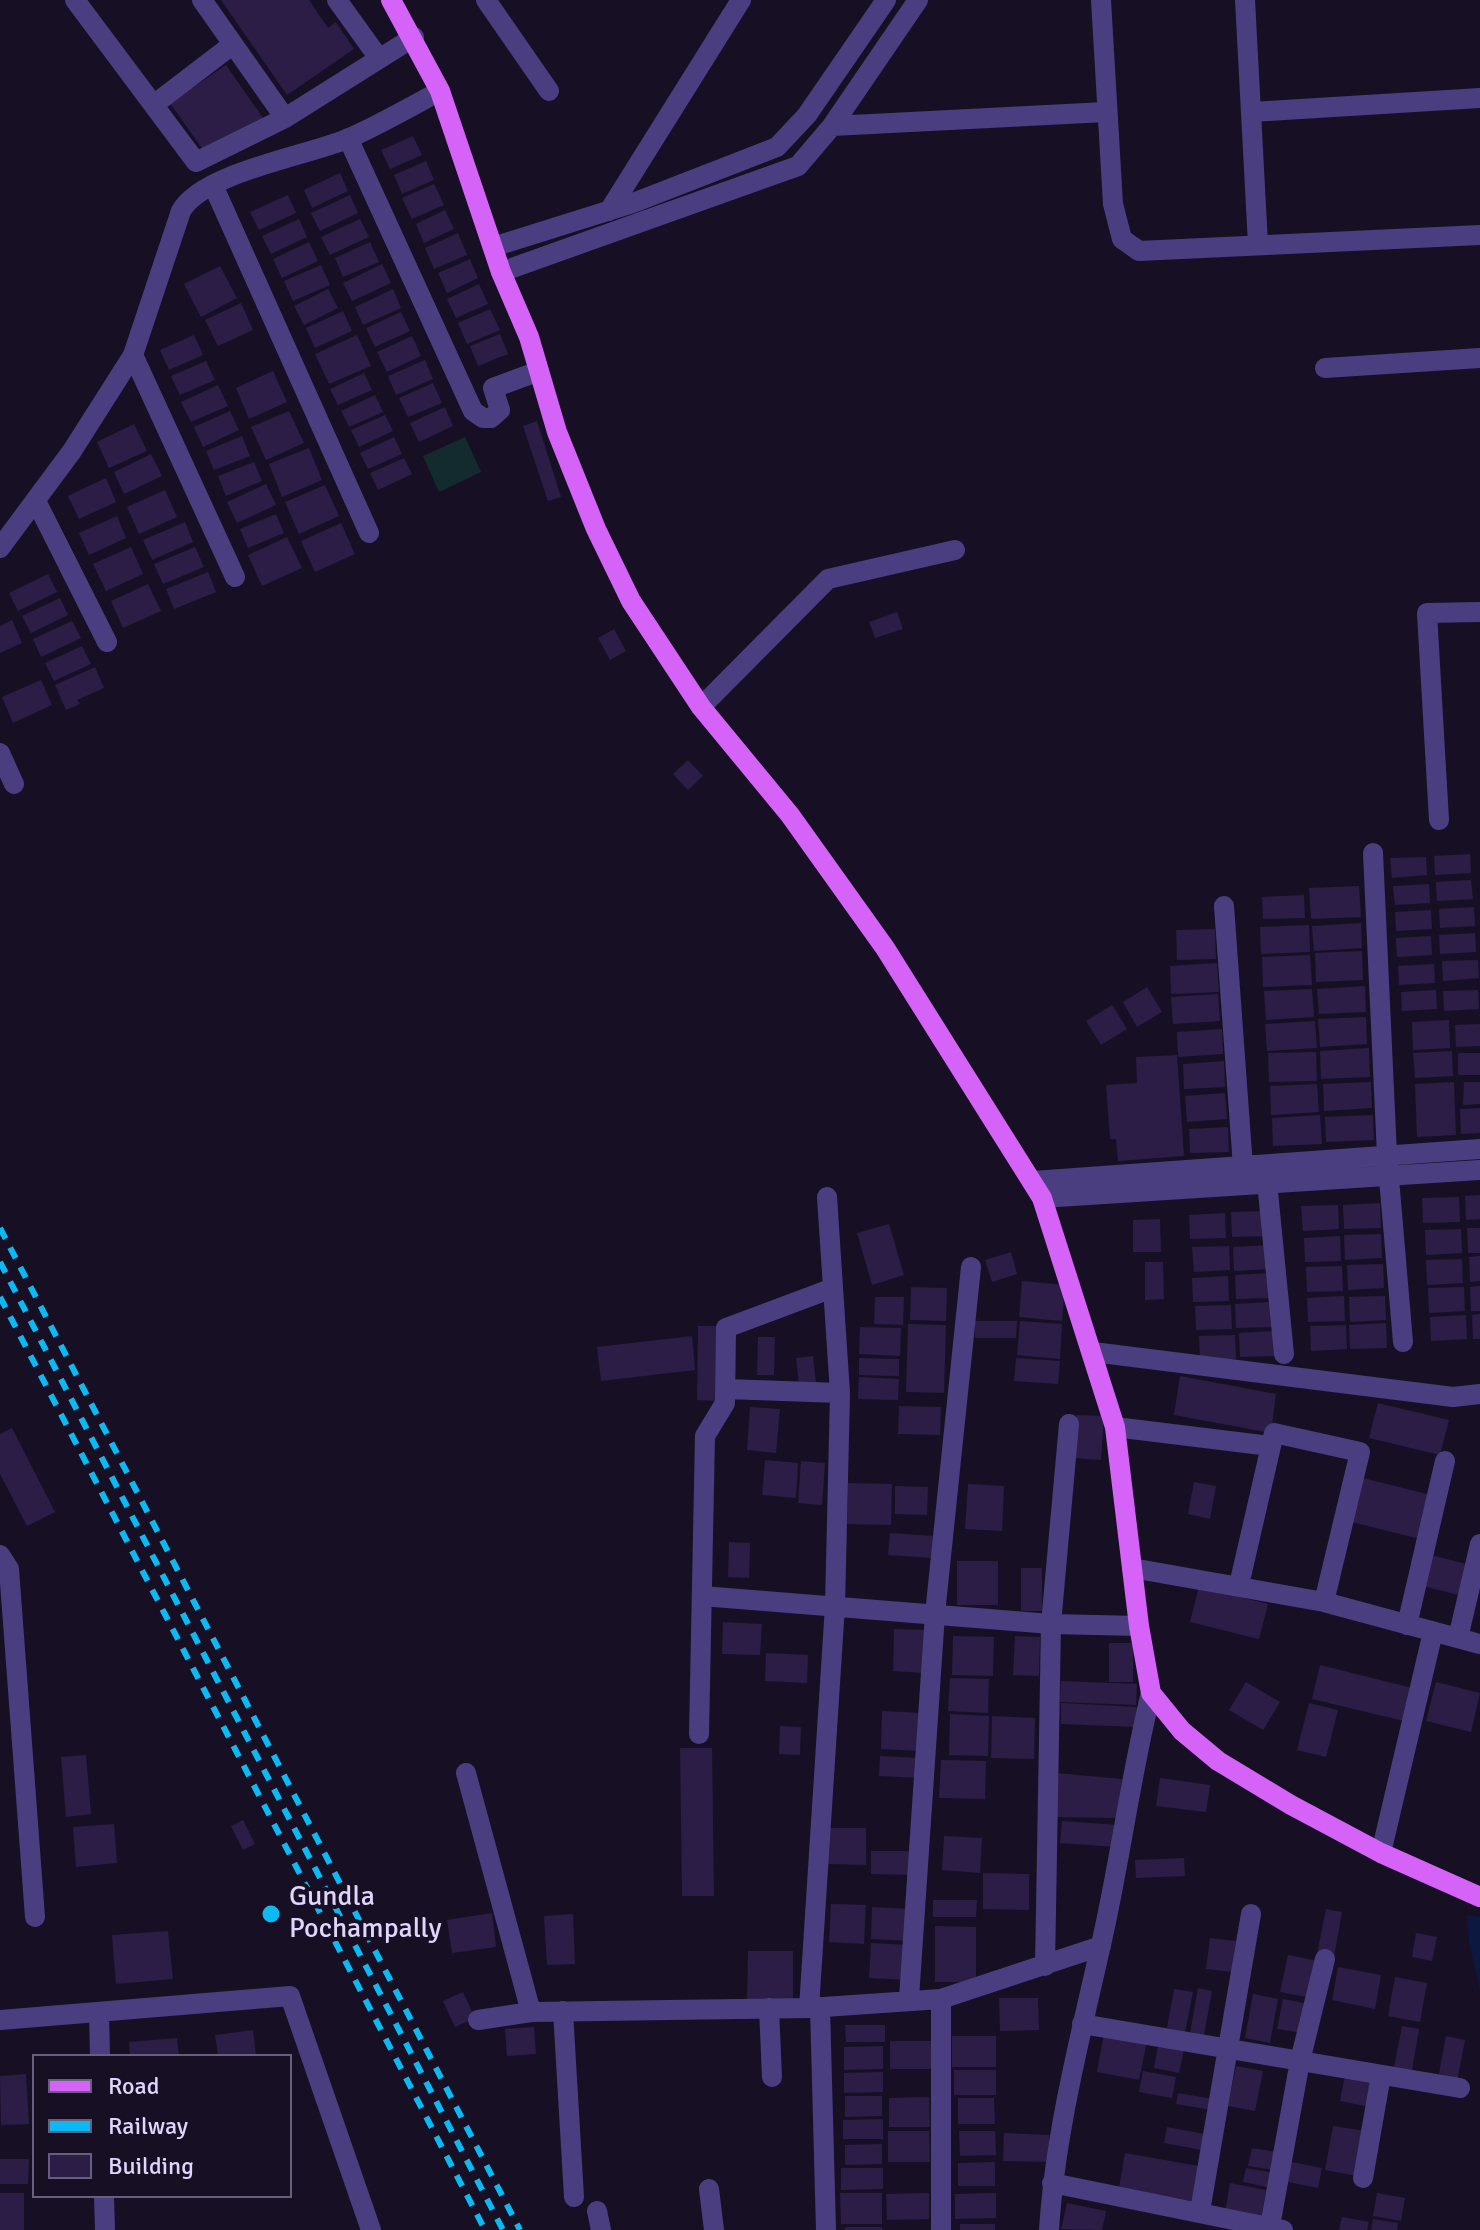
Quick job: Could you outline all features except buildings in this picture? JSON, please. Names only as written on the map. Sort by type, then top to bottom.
[{"type":"main road","points":[[395,1],[440,91],[501,272],[539,371],[557,432],[596,529],[631,601],[701,707],[790,815],[885,948],[1038,1190],[1115,1427],[1139,1626],[1151,1693],[1182,1731],[1218,1761],[1291,1805],[1381,1853],[1480,1897]]},
{"type":"street","points":[[75,0],[156,103],[196,162],[285,118],[414,37]]},
{"type":"street","points":[[202,0],[285,118]]},
{"type":"street","points":[[337,0],[378,57]]},
{"type":"street","points":[[486,0],[549,91]]},
{"type":"street","points":[[609,211],[741,0]]},
{"type":"street","points":[[493,247],[609,211],[777,147],[807,115],[886,0]]},
{"type":"street","points":[[501,272],[798,166],[832,126],[918,0]]},
{"type":"street","points":[[1101,0],[1113,204],[1122,239],[1139,251],[1480,235]]},
{"type":"street","points":[[1245,0],[1258,244]]},
{"type":"street","points":[[156,103],[232,45]]},
{"type":"street","points":[[0,548],[36,501],[133,355],[181,211],[192,198],[213,185],[348,138],[440,91]]},
{"type":"street","points":[[1252,112],[1480,98]]},
{"type":"street","points":[[832,126],[1106,112]]},
{"type":"street","points":[[348,138],[473,411],[483,418],[491,418],[500,407],[493,388],[539,371]]},
{"type":"street","points":[[213,185],[369,533]]},
{"type":"street","points":[[133,355],[235,577]]},
{"type":"street","points":[[1325,368],[1480,358]]},
{"type":"street","points":[[36,501],[107,642]]},
{"type":"street","points":[[701,707],[828,579],[955,550]]},
{"type":"street","points":[[1439,820],[1427,613],[1480,612]]},
{"type":"street","points":[[0,753],[14,784]]},
{"type":"street","points":[[1373,853],[1388,1165],[1403,1342]]},
{"type":"street","points":[[1224,906],[1243,1167]]},
{"type":"street","points":[[1038,1190],[1267,1182],[1480,1149]]},
{"type":"street","points":[[1038,1190],[1243,1167],[1388,1165],[1480,1170]]},
{"type":"street","points":[[1267,1182],[1284,1354]]},
{"type":"street","points":[[826,2230],[814,2007],[835,1606],[840,1393],[827,1197]]},
{"type":"street","points":[[909,1998],[935,1614],[971,1267]]},
{"type":"street","points":[[699,1734],[705,1436],[725,1403],[726,1328],[833,1288]]},
{"type":"street","points":[[1093,1352],[1453,1397],[1480,1394]]},
{"type":"street","points":[[726,1389],[840,1393]]},
{"type":"street","points":[[1045,1966],[1051,1624],[1069,1424]]},
{"type":"street","points":[[1115,1427],[1270,1446]]},
{"type":"street","points":[[1239,1585],[1274,1433],[1360,1452],[1324,1602]]},
{"type":"street","points":[[1407,1625],[1445,1461]]},
{"type":"street","points":[[1458,1638],[1480,1544]]},
{"type":"street","points":[[0,1555],[9,1569],[35,1917]]},
{"type":"street","points":[[1132,1568],[1324,1602],[1480,1644]]},
{"type":"street","points":[[702,1596],[1051,1624],[1139,1626]]},
{"type":"street","points":[[1381,1853],[1433,1632]]},
{"type":"street","points":[[1049,2230],[1052,2183],[1082,2024],[1101,1946],[1132,1768],[1151,1693]]},
{"type":"street","points":[[466,1773],[531,2012]]},
{"type":"street","points":[[1200,2211],[1251,1914]]},
{"type":"street","points":[[478,2020],[531,2012],[814,2007],[909,1998],[941,1999],[1101,1946]]},
{"type":"street","points":[[1052,2183],[1276,2228],[1300,2061],[1325,1959]]},
{"type":"street","points":[[0,2020],[290,1996],[371,2230]]},
{"type":"street","points":[[941,1999],[941,2230]]},
{"type":"street","points":[[769,2008],[772,2077]]},
{"type":"street","points":[[563,2011],[574,2197]]},
{"type":"street","points":[[99,2014],[100,2054]]},
{"type":"street","points":[[1082,2024],[1460,2088]]},
{"type":"street","points":[[1363,2178],[1381,2075]]},
{"type":"street","points":[[709,2189],[714,2230]]},
{"type":"street","points":[[104,2198],[105,2230]]},
{"type":"green space","points":[[465,437],[481,472],[439,492],[423,456]]},
{"type":"water","points":[[1467,1915],[1480,1917],[1480,1990],[1469,1942]]},
{"type":"railway","points":[[0,1228],[520,2230]]},
{"type":"railway","points":[[0,1262],[503,2230]]},
{"type":"railway","points":[[0,1297],[485,2230]]},
{"type":"place","name":"Gundla Pochampally","points":[[271,1914]]}]
